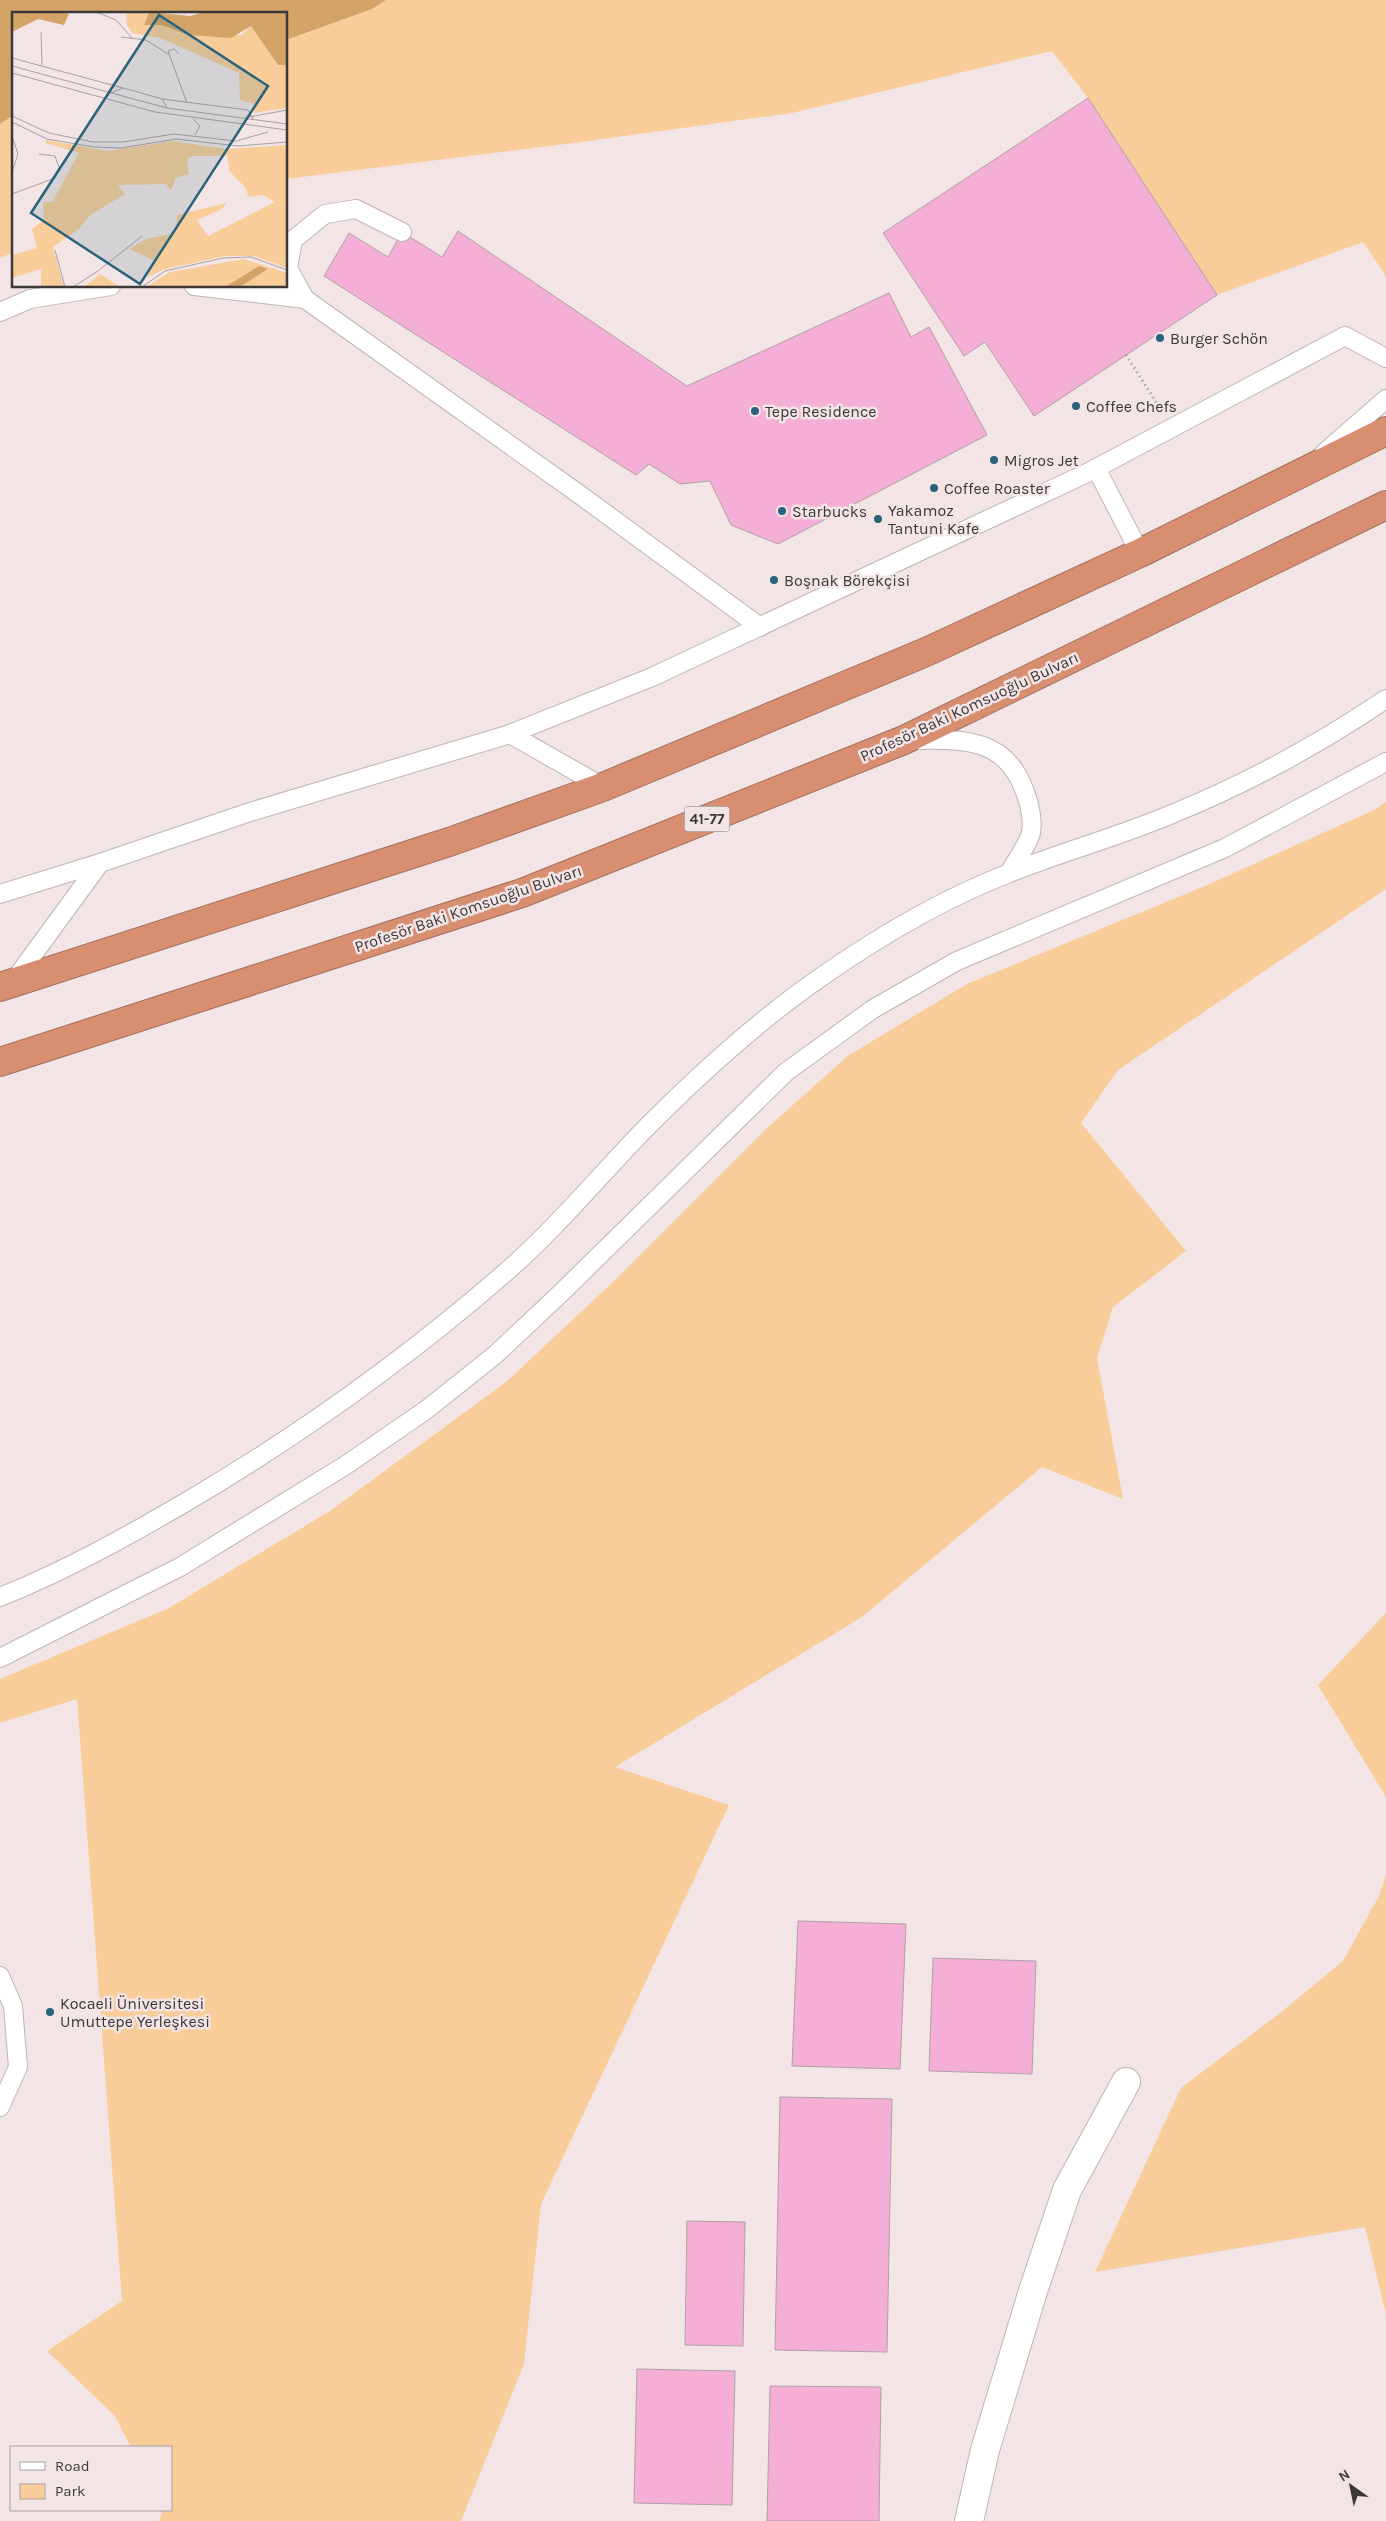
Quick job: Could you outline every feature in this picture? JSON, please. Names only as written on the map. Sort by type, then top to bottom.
[{"type":"highway","points":[[6,985],[452,841],[603,787],[926,652],[1140,553],[1386,431]]},
{"type":"highway","name":"Profesör Baki Komsuoğlu Bulvarı","points":[[0,1062],[522,893],[904,740],[1386,505]]},
{"type":"street","points":[[969,2521],[987,2441],[1033,2291],[1067,2190],[1126,2082]]},
{"type":"lane","points":[[402,232],[356,209],[325,214],[293,240],[288,268],[305,299],[583,497],[760,627]]},
{"type":"lane","points":[[0,312],[30,299],[99,288]]},
{"type":"lane","points":[[211,288],[305,299]]},
{"type":"lane","points":[[0,894],[100,863],[250,812],[510,734],[652,677],[1096,468],[1345,336],[1386,358]]},
{"type":"lane","points":[[1300,474],[1386,399]]},
{"type":"lane","points":[[1096,468],[1140,553]]},
{"type":"lane","points":[[0,1597],[37,1582],[143,1527],[261,1457],[357,1391],[508,1270],[688,1087],[726,1051],[824,974],[923,914],[1009,873],[1110,838],[1239,785],[1299,755],[1386,699]]},
{"type":"lane","points":[[510,734],[603,787]]},
{"type":"lane","points":[[904,740],[951,739],[985,745],[1006,758],[1024,789],[1029,804],[1031,835],[1009,873]]},
{"type":"lane","points":[[0,1658],[180,1567],[346,1465],[426,1410],[495,1355],[562,1293],[786,1072],[874,1009],[957,961],[1225,848],[1386,762]]},
{"type":"lane","points":[[6,985],[100,863]]},
{"type":"lane","points":[[0,1976],[13,2006],[18,2067],[0,2107]]},
{"type":"path","points":[[1126,354],[1173,428]]},
{"type":"green space","points":[[386,0],[1386,0],[1386,276],[1363,242],[1217,295],[1088,98],[1052,51],[792,113],[574,143],[288,179],[288,39],[372,9]]},
{"type":"green space","points":[[12,116],[12,253],[0,258],[0,124]]},
{"type":"green space","points":[[1386,802],[1386,889],[1118,1070],[1081,1123],[1186,1251],[1113,1307],[1097,1358],[1123,1499],[1042,1467],[862,1617],[615,1767],[729,1805],[541,2204],[524,2364],[461,2521],[159,2521],[163,2511],[172,2511],[172,2446],[130,2446],[114,2415],[47,2351],[122,2301],[77,1699],[0,1723],[0,1679],[169,1608],[330,1511],[506,1382],[615,1280],[767,1128],[849,1055],[967,984],[1205,886],[1374,810]]},
{"type":"green space","points":[[1386,1613],[1386,1797],[1318,1685]]},
{"type":"green space","points":[[1386,1875],[1386,2314],[1365,2227],[1095,2272],[1181,2088],[1280,2013],[1343,1961],[1379,1896]]},
{"type":"shaded area","points":[[0,0],[386,0],[372,9],[288,39],[288,12],[12,12],[12,116],[0,124]]},
{"type":"building","points":[[1088,98],[1217,295],[1034,416],[985,342],[964,356],[883,233]]},
{"type":"building","name":"Tepe Residence","points":[[458,231],[687,386],[889,293],[911,337],[929,327],[987,435],[778,544],[731,525],[710,481],[680,484],[649,464],[636,475],[324,276],[349,233],[388,257],[402,232],[442,257]]},
{"type":"building","points":[[798,1921],[906,1924],[900,2069],[792,2066]]},
{"type":"building","points":[[933,1958],[1036,1961],[1032,2074],[929,2071]]},
{"type":"building","points":[[780,2097],[892,2099],[887,2352],[775,2350]]},
{"type":"building","points":[[687,2221],[745,2222],[743,2346],[685,2345]]},
{"type":"building","points":[[637,2369],[735,2371],[732,2505],[634,2503]]},
{"type":"building","points":[[770,2386],[881,2387],[879,2521],[767,2521]]},
{"type":"place","name":"Burger Schön","points":[[1160,338]]},
{"type":"place","name":"Coffee Chefs","points":[[1076,406]]},
{"type":"place","name":"Tepe Residence","points":[[755,411]]},
{"type":"place","name":"Migros Jet","points":[[994,460]]},
{"type":"place","name":"Coffee Roaster","points":[[934,488]]},
{"type":"place","name":"Starbucks","points":[[782,511]]},
{"type":"place","name":"Yakamoz Tantuni Kafe","points":[[878,519]]},
{"type":"place","name":"Boşnak Börekçisi","points":[[774,580]]},
{"type":"place","name":"Kocaeli Üniversitesi Umuttepe Yerleşkesi","points":[[50,2012]]}]
